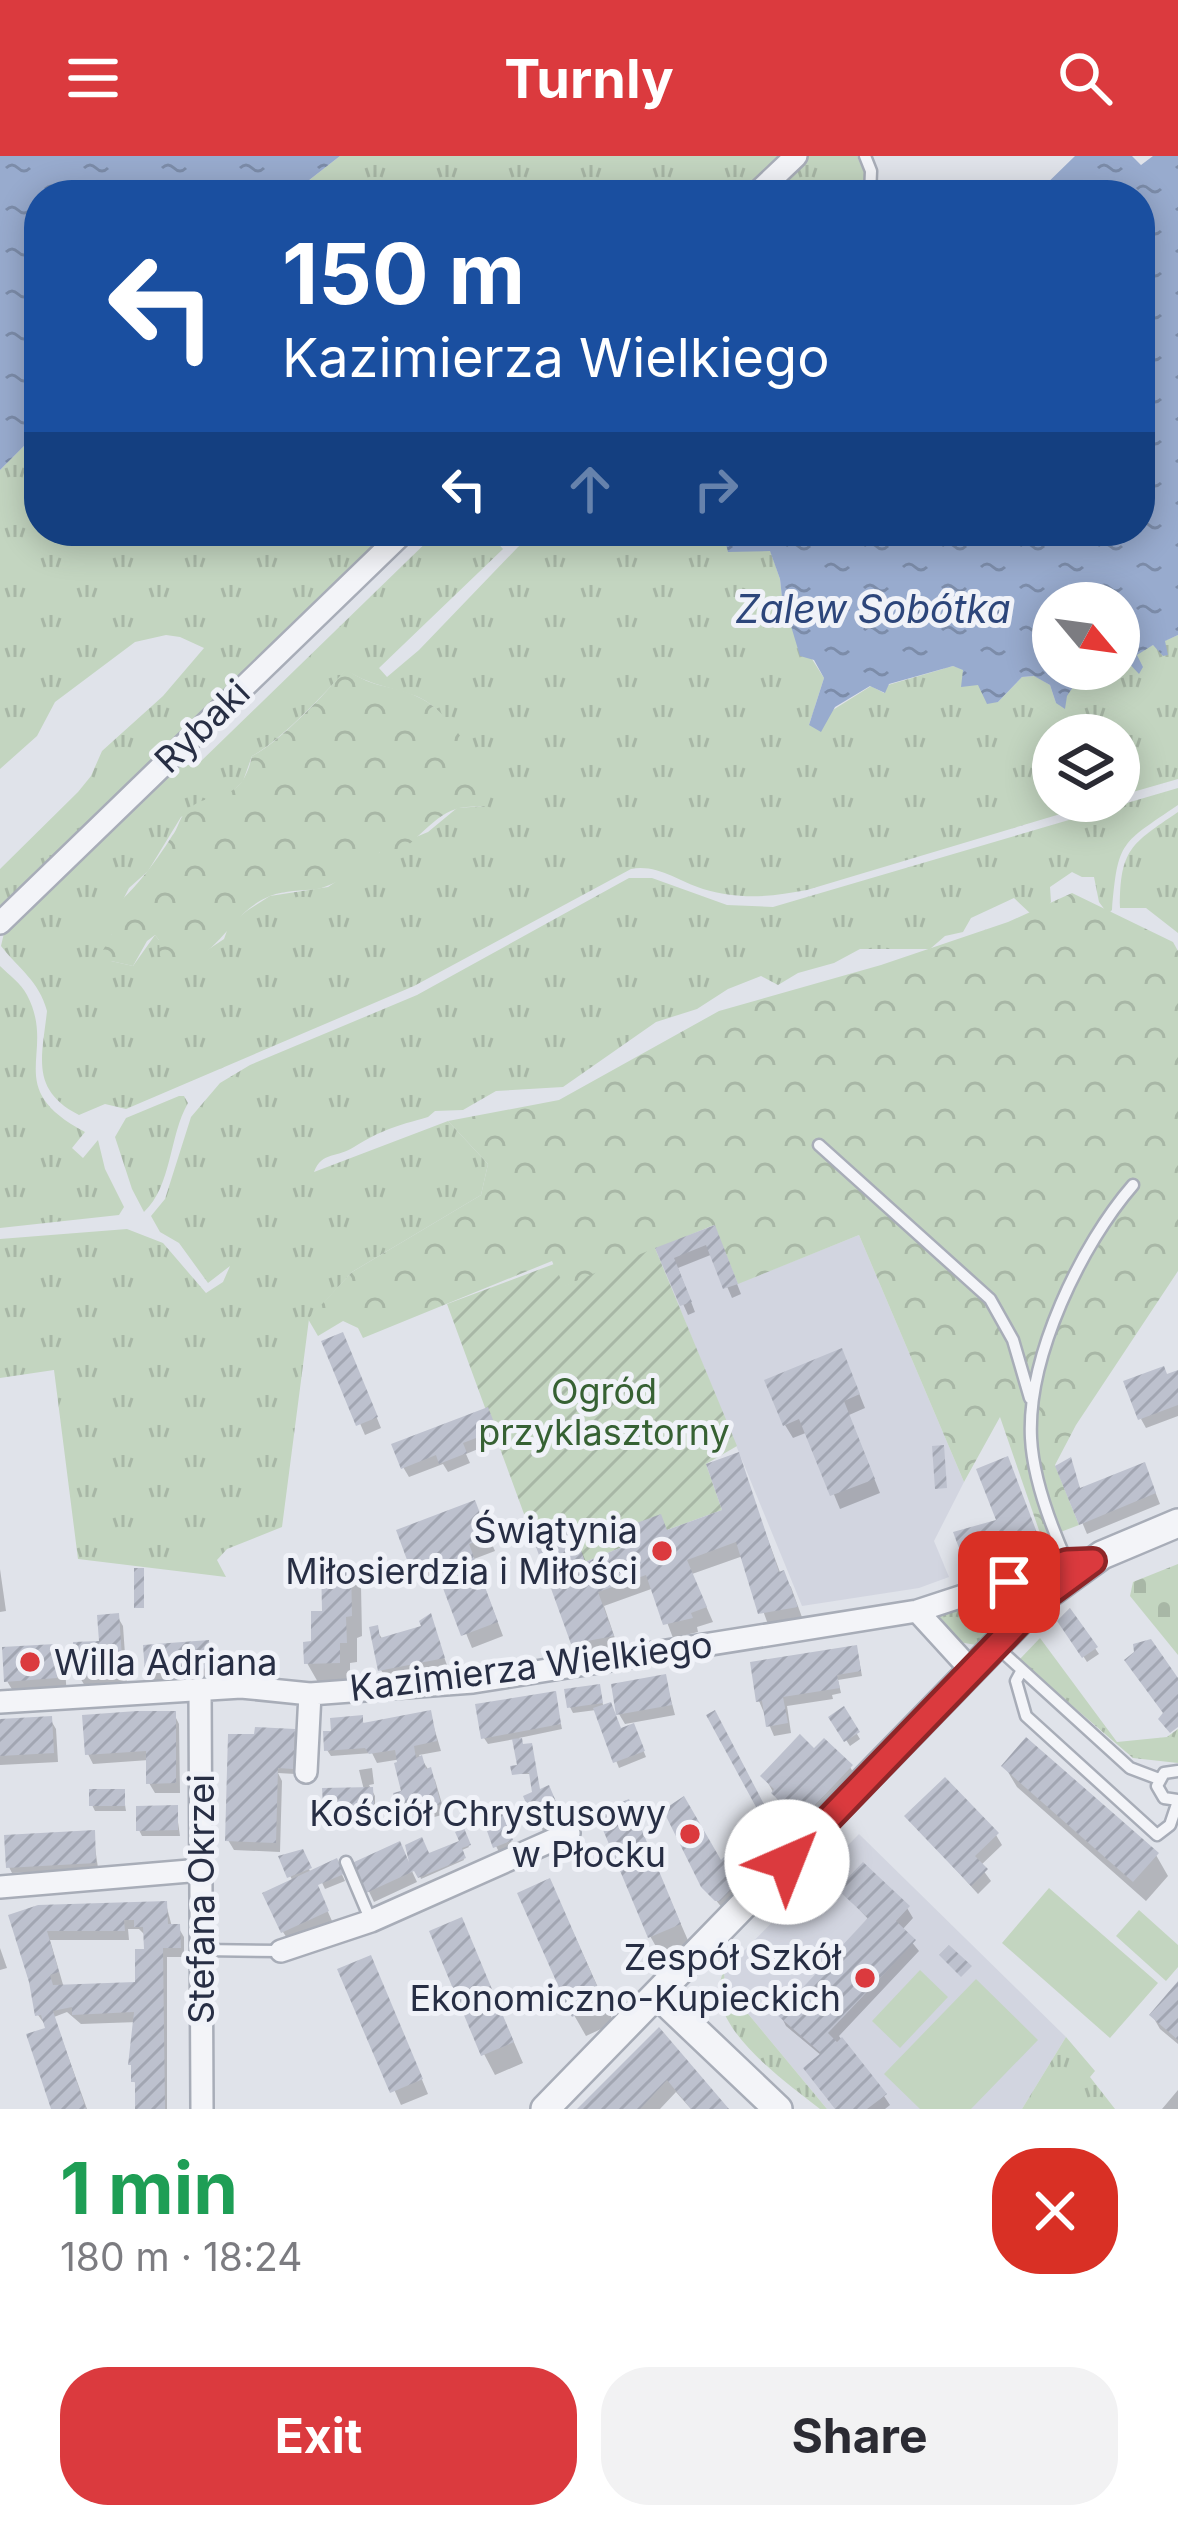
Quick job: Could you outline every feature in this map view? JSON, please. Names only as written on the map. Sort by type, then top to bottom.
[{"type":"street","points":[[771,180],[796,156]]},
{"type":"street","name":"Rybaki","points":[[0,923],[390,546]]},
{"type":"street","name":"Kazimierza Wielkiego","points":[[0,1702],[200,1689],[310,1694],[472,1682],[917,1611],[1080,1562],[1178,1523]]},
{"type":"street","points":[[545,2109],[1080,1562]]},
{"type":"street","points":[[917,1611],[971,1670]]},
{"type":"street","name":"Stefana Okrzei","points":[[200,1689],[202,2109]]},
{"type":"street","points":[[305,1772],[310,1694]]},
{"type":"street","points":[[281,1951],[371,1921],[569,1833]]},
{"type":"street","points":[[0,1887],[201,1870]]},
{"type":"street","points":[[658,1995],[778,2109]]},
{"type":"lane","points":[[820,1145],[990,1299],[1013,1340],[1032,1407]]},
{"type":"lane","points":[[1080,1562],[1034,1464],[1032,1407],[1039,1371],[1078,1270],[1102,1225],[1133,1185]]},
{"type":"lane","points":[[995,1646],[1130,1768],[1159,1779]]},
{"type":"lane","points":[[1022,1670],[1016,1682],[1026,1716],[1156,1835],[1170,1825],[1178,1801],[1159,1793],[1159,1779]]},
{"type":"lane","points":[[1159,1779],[1171,1770],[1178,1771]]},
{"type":"lane","points":[[346,1862],[371,1921]]},
{"type":"lane","points":[[202,1950],[281,1951]]},
{"type":"shaded area","points":[[715,1225],[739,1283],[859,1235],[964,1482],[934,1541],[949,1577],[919,1588],[802,1606],[655,1248]]},
{"type":"shaded area","name":"Zespół Szkół Ekonomiczno-Kupieckich","points":[[859,1834],[1066,2037],[1022,2109],[827,2109],[725,1986],[724,1971]]},
{"type":"green space","points":[[340,156],[784,156],[759,180],[309,180]]},
{"type":"green space","points":[[805,156],[857,156],[866,177],[866,180],[780,180]]},
{"type":"green space","points":[[24,446],[24,546],[379,546],[0,911],[0,869],[78,792],[102,751],[163,696],[204,648],[166,635],[135,642],[55,702],[37,736],[0,769],[0,470]]},
{"type":"green space","points":[[423,546],[503,549],[379,668],[387,677],[519,546],[770,550],[783,606],[793,605],[791,626],[824,678],[809,725],[871,686],[884,693],[888,685],[953,666],[963,669],[998,702],[1022,677],[1032,676],[1032,690],[1052,690],[1056,703],[1070,690],[1140,690],[1140,651],[1153,645],[1167,655],[1164,641],[1178,635],[1178,779],[1140,790],[1140,714],[1032,714],[1034,822],[781,894],[729,895],[659,871],[631,869],[414,986],[126,1109],[105,1104],[79,1115],[53,1095],[42,1058],[47,1011],[34,983],[1,946],[4,933],[176,765],[197,765]],"holes":[[[346,670],[416,696],[451,728],[485,806],[457,808],[428,832],[380,852],[328,887],[270,896],[229,925],[224,939],[203,953],[155,935],[133,966],[111,961],[112,935],[107,931],[129,888],[148,871],[181,817],[233,791],[243,781],[252,756],[288,729]]]},
{"type":"green space","points":[[346,669],[418,697],[441,713],[492,787],[485,806],[447,813],[396,854],[387,859],[380,852],[332,884],[276,894],[256,903],[191,962],[175,968],[160,956],[155,935],[133,966],[111,961],[103,950],[112,935],[95,930],[97,918],[139,882],[186,812],[240,784],[252,756],[288,729]]},
{"type":"green space","points":[[1178,788],[1178,805],[1144,828],[1120,856],[1108,914],[1099,902],[1094,877],[1072,872],[1050,887],[1051,902],[1043,912],[1032,915],[1014,898],[971,918],[963,932],[945,936],[930,949],[860,949],[778,985],[761,976],[697,1009],[656,1022],[563,1087],[496,1091],[463,1110],[435,1111],[321,1161],[314,1172],[448,1121],[488,1164],[481,1195],[352,1272],[309,1319],[282,1527],[227,1549],[217,1560],[226,1577],[78,1559],[54,1370],[0,1378],[0,1239],[127,1229],[163,1243],[206,1293],[223,1282],[230,1266],[208,1283],[179,1243],[160,1232],[151,1216],[165,1199],[191,1117],[220,1083],[250,1065],[417,995],[629,878],[652,878],[727,905],[773,907],[1062,822],[1140,822],[1140,799]]},
{"type":"green space","points":[[1178,812],[1178,933],[1146,908],[1120,908],[1122,873],[1131,850]]},
{"type":"green space","points":[[1072,893],[1173,942],[1178,951],[1178,1271],[1076,1425],[1055,1465],[1079,1525],[1042,1539],[1000,1417],[964,1482],[859,1235],[738,1284],[714,1225],[563,1287],[552,1261],[363,1338],[358,1328],[343,1321],[318,1336],[308,1319],[352,1272],[481,1195],[488,1164],[448,1121],[559,1100],[719,1011],[881,965],[1008,922]]},
{"type":"green space","points":[[0,966],[24,991],[35,1016],[37,1084],[44,1100],[85,1132],[72,1148],[83,1158],[98,1140],[105,1169],[124,1207],[119,1215],[0,1228]]},
{"type":"green space","points":[[179,1096],[188,1103],[160,1189],[144,1212],[115,1137],[126,1118]]},
{"type":"green space","name":"Ogród przyklasztorny","points":[[655,1248],[737,1446],[706,1464],[722,1510],[667,1530],[635,1525],[640,1540],[585,1562],[570,1519],[531,1533],[447,1304],[554,1264],[564,1286]]},
{"type":"green space","points":[[1178,1564],[1178,1655],[1130,1596],[1133,1582]]},
{"type":"green space","points":[[1043,1579],[976,1645],[959,1642],[935,1617],[938,1610]]},
{"type":"green space","points":[[1040,1638],[1117,1742],[1167,1737],[1178,1729],[1178,1763],[1133,1758],[1019,1660]]},
{"type":"green space","points":[[1049,1888],[1158,1983],[1110,2038],[1002,1943]]},
{"type":"green space","points":[[1139,1910],[1178,1945],[1178,1967],[1166,1981],[1116,1936]]},
{"type":"green space","points":[[920,1970],[948,1997],[900,2048],[872,2021]]},
{"type":"green space","points":[[724,1971],[725,1986],[827,2109],[820,2109],[787,2083],[734,2030],[719,1990]]},
{"type":"green space","points":[[976,1979],[1038,2040],[971,2109],[920,2109],[884,2074]]},
{"type":"green space","points":[[1066,2037],[1095,2071],[1090,2077],[1115,2109],[1022,2109]]},
{"type":"water","points":[[0,156],[340,156],[309,180],[24,180],[24,446],[0,470]]},
{"type":"water","name":"Zalew Sobótka","points":[[1075,156],[1132,156],[1141,165],[1153,156],[1178,156],[1178,635],[1165,641],[1168,655],[1163,656],[1153,645],[1140,653],[1140,582],[1032,582],[1032,676],[1022,677],[998,702],[987,704],[978,685],[961,687],[963,670],[953,666],[889,684],[885,693],[870,686],[835,707],[821,732],[809,725],[824,678],[814,660],[800,656],[791,626],[793,606],[783,607],[770,551],[728,552],[726,546],[1155,546],[1155,180],[1050,180]]},
{"type":"water","name":"Zalew Sobótka","points":[[1052,690],[1071,690],[1065,709],[1056,703]]},
{"type":"building","points":[[715,1225],[738,1284],[723,1289],[706,1245],[674,1258],[692,1302],[680,1306],[655,1248]]},
{"type":"building","points":[[343,1332],[378,1417],[356,1426],[321,1341]]},
{"type":"building","points":[[842,1348],[860,1394],[844,1401],[875,1479],[830,1496],[799,1419],[783,1426],[764,1380]]},
{"type":"building","points":[[1164,1366],[1167,1374],[1178,1370],[1178,1405],[1138,1420],[1123,1381]]},
{"type":"building","points":[[488,1407],[497,1430],[463,1443],[467,1453],[439,1464],[436,1455],[401,1469],[391,1444]]},
{"type":"building","points":[[944,1445],[947,1488],[935,1489],[932,1446]]},
{"type":"building","name":"Świątynia Miłosierdzia i Miłości","points":[[739,1452],[779,1572],[784,1570],[798,1607],[758,1614],[736,1542],[687,1560],[707,1607],[691,1613],[693,1618],[663,1625],[646,1575],[598,1592],[614,1636],[571,1644],[531,1533],[570,1519],[585,1562],[640,1540],[634,1524],[661,1514],[667,1530],[722,1510],[706,1464]]},
{"type":"building","points":[[1008,1456],[1039,1538],[965,1564],[953,1532],[996,1520],[976,1469]]},
{"type":"building","points":[[1071,1457],[1080,1488],[1145,1462],[1156,1493],[1079,1525],[1055,1466]]},
{"type":"building","points":[[475,1500],[489,1537],[469,1544],[498,1622],[461,1636],[432,1559],[410,1568],[396,1530]]},
{"type":"building","points":[[321,1563],[351,1563],[352,1616],[346,1617],[347,1643],[340,1643],[340,1663],[304,1664],[303,1642],[311,1641],[311,1611],[322,1611]]},
{"type":"building","points":[[134,1568],[144,1568],[144,1608],[134,1608]]},
{"type":"building","points":[[1070,1608],[1098,1647],[1082,1658],[1057,1621]]},
{"type":"building","points":[[119,1613],[123,1673],[76,1677],[73,1642],[99,1641],[97,1615]]},
{"type":"building","points":[[431,1613],[445,1658],[378,1671],[369,1627],[378,1625],[380,1638],[421,1626],[419,1621]]},
{"type":"building","points":[[1151,1639],[1178,1678],[1178,1727],[1170,1733],[1158,1719],[1163,1713],[1124,1660],[1134,1652],[1133,1644]]},
{"type":"building","points":[[209,1640],[210,1668],[145,1673],[143,1645]]},
{"type":"building","name":"Willa Adriana","points":[[55,1644],[57,1678],[4,1682],[2,1647]]},
{"type":"building","points":[[857,1645],[861,1671],[837,1675],[840,1688],[783,1697],[788,1723],[766,1727],[762,1701],[756,1702],[750,1662]]},
{"type":"building","points":[[666,1674],[672,1705],[616,1715],[611,1684]]},
{"type":"building","points":[[600,1684],[603,1703],[567,1708],[564,1689]]},
{"type":"building","points":[[556,1691],[561,1724],[481,1739],[475,1704]]},
{"type":"building","points":[[611,1702],[621,1728],[634,1723],[645,1751],[613,1763],[593,1708]]},
{"type":"building","points":[[844,1706],[860,1732],[844,1742],[828,1717]]},
{"type":"building","points":[[431,1710],[437,1741],[414,1746],[416,1758],[422,1755],[426,1769],[431,1767],[441,1804],[409,1814],[405,1801],[396,1803],[393,1793],[401,1791],[395,1750],[369,1754],[365,1748],[324,1751],[323,1731],[331,1731],[330,1718],[363,1715],[363,1723]]},
{"type":"building","points":[[715,1710],[769,1814],[762,1818],[706,1715]]},
{"type":"building","points":[[176,1711],[176,1783],[146,1784],[146,1751],[85,1755],[82,1715]]},
{"type":"building","points":[[52,1716],[54,1753],[0,1756],[0,1719]]},
{"type":"building","points":[[255,1727],[295,1729],[293,1769],[278,1768],[276,1843],[225,1841],[228,1734],[254,1734]]},
{"type":"building","points":[[800,1734],[814,1748],[824,1738],[853,1765],[800,1821],[760,1776]]},
{"type":"building","points":[[1026,1737],[1159,1853],[1133,1882],[1001,1766]]},
{"type":"building","points":[[522,1738],[523,1744],[532,1743],[540,1789],[549,1785],[563,1818],[537,1829],[523,1796],[532,1792],[529,1773],[512,1775],[510,1766],[517,1765],[512,1739]]},
{"type":"building","points":[[945,1777],[999,1833],[975,1856],[988,1869],[971,1886],[904,1816]]},
{"type":"building","points":[[373,1787],[374,1805],[323,1806],[322,1788]]},
{"type":"building","points":[[89,1789],[125,1789],[125,1806],[89,1806]]},
{"type":"building","name":"Kościół Chrystusowy w Płocku","points":[[684,1796],[721,1860],[755,1825],[775,1845],[720,1901],[701,1887],[663,1810]]},
{"type":"building","points":[[629,1799],[681,1924],[648,1938],[596,1813]]},
{"type":"building","points":[[178,1805],[178,1830],[136,1831],[136,1806]]},
{"type":"building","points":[[500,1807],[513,1840],[493,1848],[481,1814]]},
{"type":"building","points":[[464,1828],[471,1845],[462,1848],[466,1858],[418,1878],[414,1871],[366,1893],[352,1863],[400,1841],[409,1862],[405,1845],[422,1837],[429,1853],[459,1841],[455,1832]]},
{"type":"building","points":[[95,1830],[96,1863],[6,1868],[4,1835]]},
{"type":"building","points":[[303,1849],[312,1868],[287,1878],[278,1856]]},
{"type":"building","points":[[337,1858],[344,1874],[318,1885],[329,1911],[281,1933],[262,1893]]},
{"type":"building","points":[[863,1862],[910,1906],[896,1921],[916,1940],[828,2033],[837,2042],[842,2037],[887,2094],[867,2109],[835,2109],[803,2068],[821,2053],[777,2015],[868,1918],[837,1889]]},
{"type":"building","points":[[550,1878],[604,2002],[572,2017],[517,1893]]},
{"type":"building","points":[[167,1901],[168,1924],[180,1924],[181,1948],[163,1948],[165,2109],[135,2109],[135,2082],[131,2082],[128,2065],[134,2012],[72,2015],[72,2007],[53,2011],[86,2109],[51,2109],[26,2034],[45,2028],[41,2015],[35,2016],[8,1915],[38,1905]],"holes":[[[124,1920],[134,1920],[134,1927],[143,1927],[144,1949],[135,1949],[135,1982],[53,1985],[50,1975],[59,1972],[47,1931],[125,1931]]]},
{"type":"building","points":[[462,1917],[514,2042],[481,2056],[429,1931]]},
{"type":"building","points":[[949,1945],[972,1966],[961,1977],[939,1955]]},
{"type":"building","points":[[371,1955],[423,2079],[390,2093],[337,1969]]},
{"type":"building","points":[[1178,1981],[1178,2040],[1149,2015]]},
{"type":"building","points":[[659,2027],[729,2109],[691,2109],[667,2080],[640,2109],[577,2109]]},
{"type":"place","name":"Świątynia Miłosierdzia i Miłości","points":[[662,1551]]},
{"type":"place","name":"Willa Adriana","points":[[30,1662]]},
{"type":"place","name":"Kościół Chrystusowy w Płocku","points":[[690,1834]]},
{"type":"place","name":"Zespół Szkół Ekonomiczno-Kupieckich","points":[[865,1978]]},
{"type":"route","points":[[787,1862],[1040,1600],[1093,1561],[1067,1562],[1009,1582]]}]
